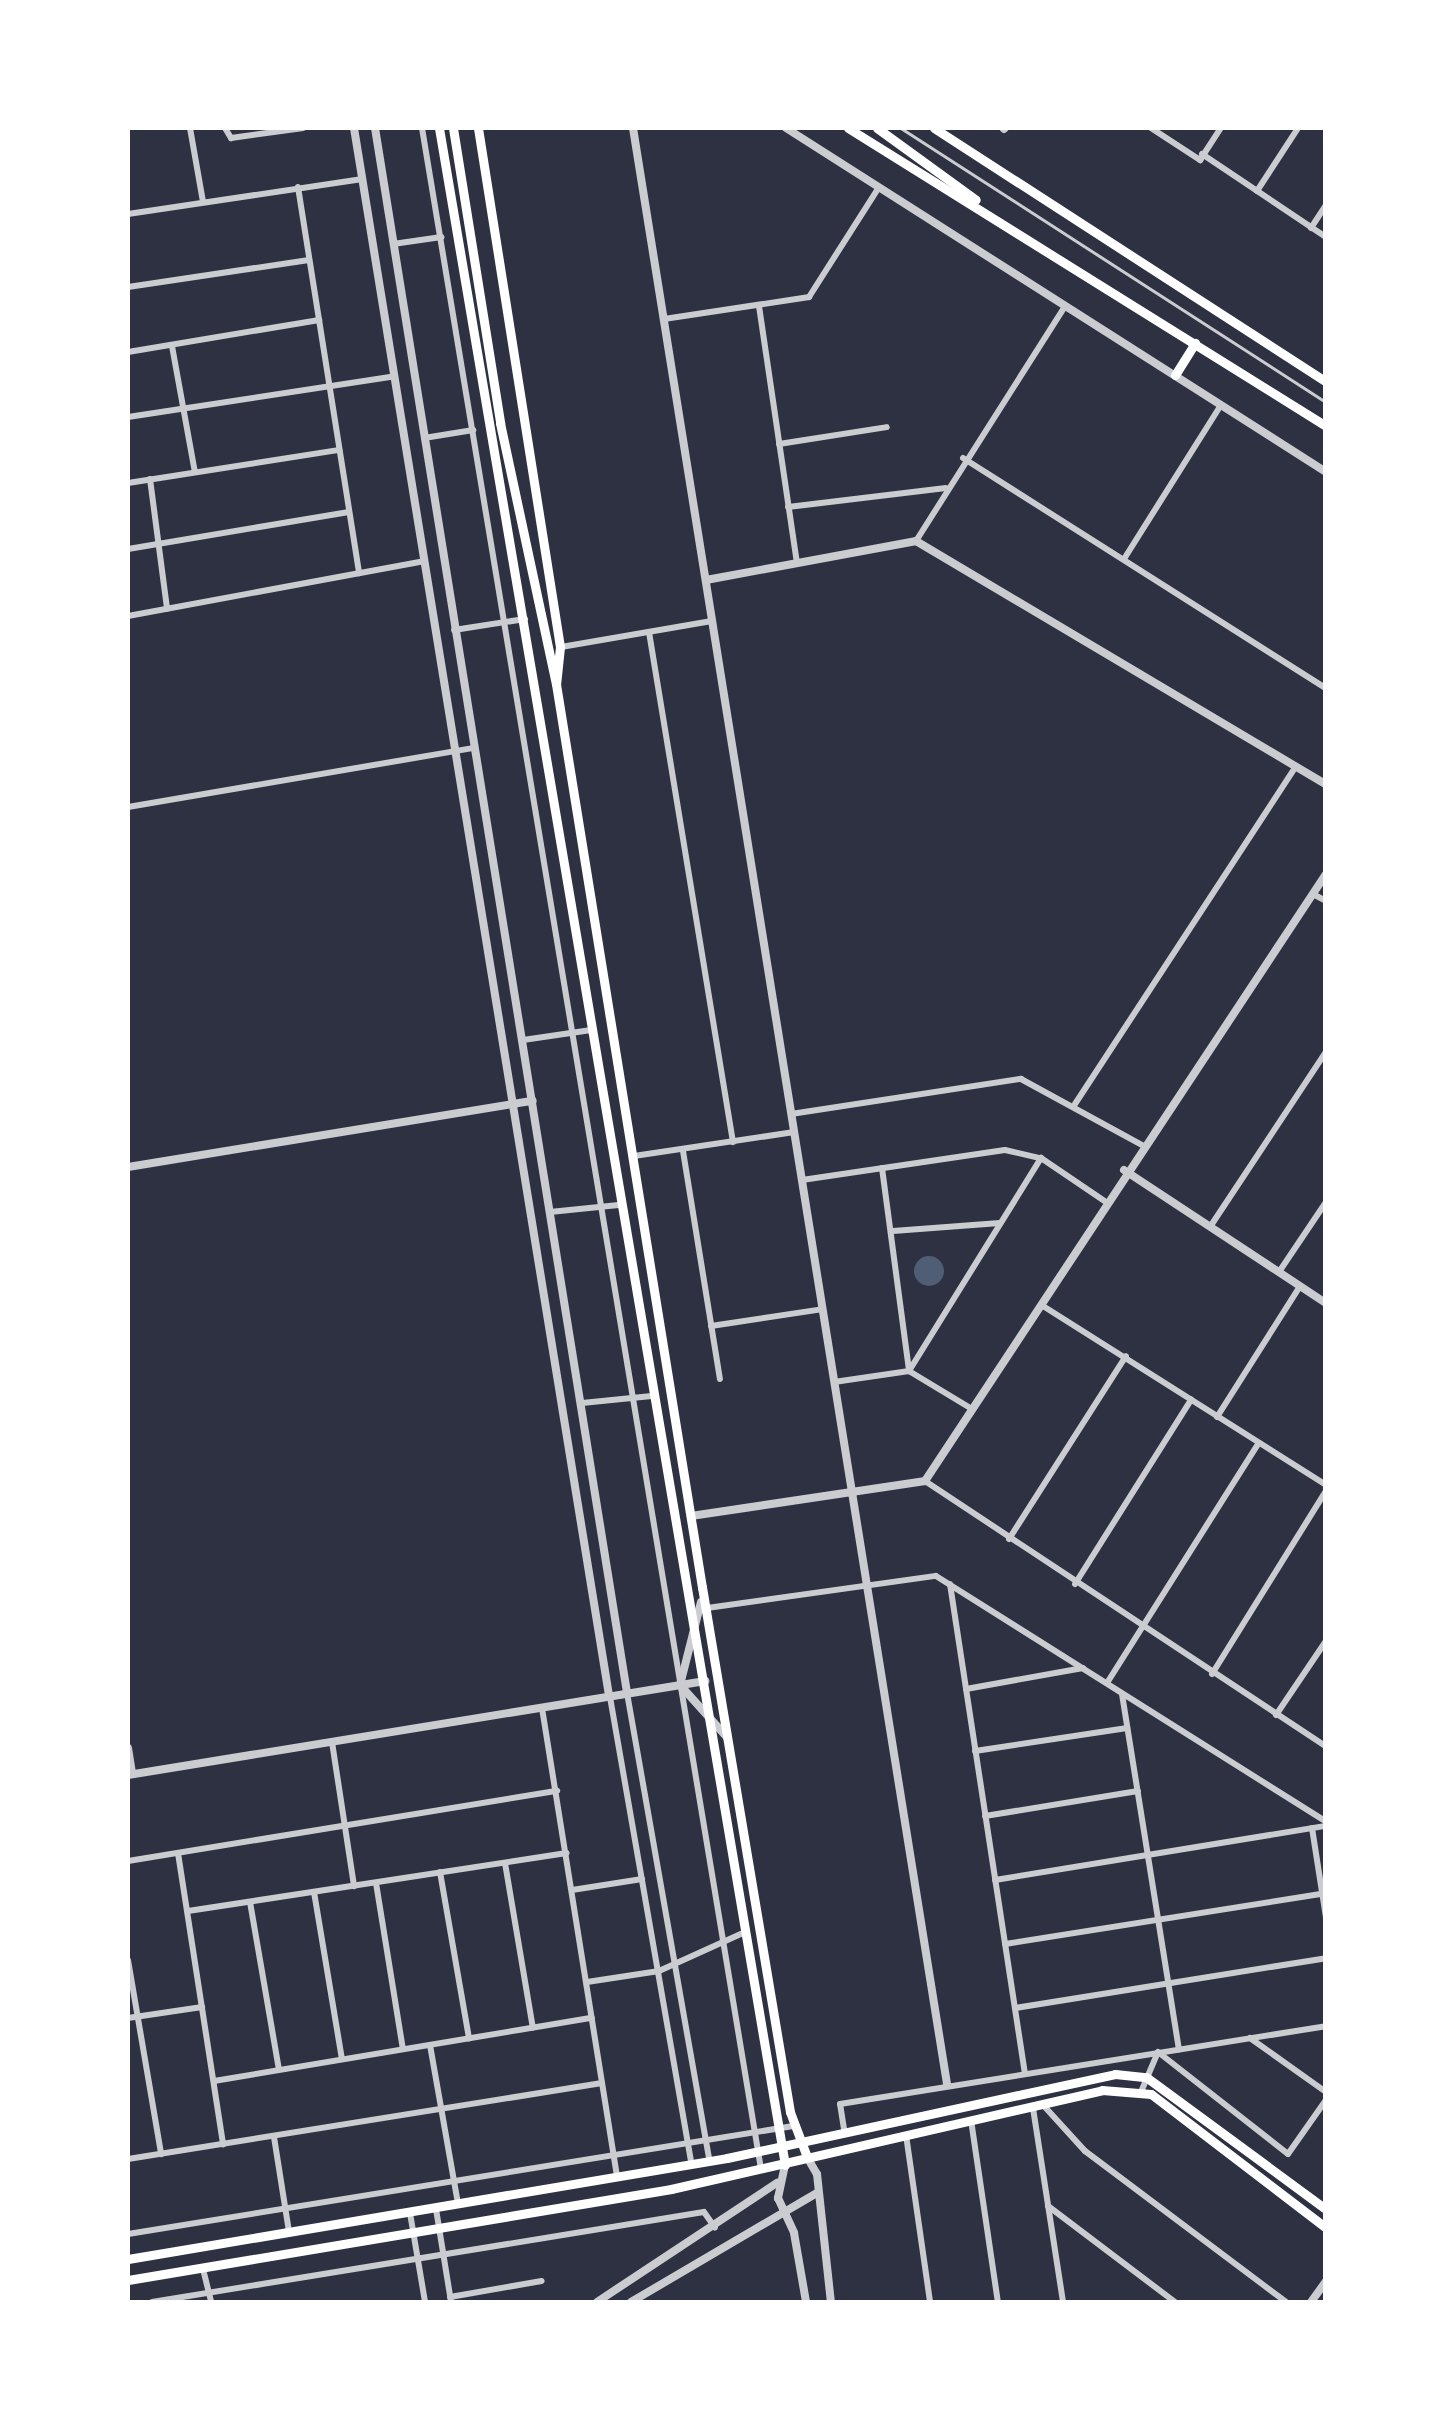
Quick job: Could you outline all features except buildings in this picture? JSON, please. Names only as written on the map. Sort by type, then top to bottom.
[{"type":"main road","points":[[439,128],[526,619],[614,1178],[705,1681],[784,2165]]},
{"type":"main road","points":[[453,128],[500,423],[556,684],[792,2126],[807,2157]]},
{"type":"main road","points":[[478,128],[560,647],[556,684]]},
{"type":"main road","points":[[848,128],[989,212],[1326,426]]},
{"type":"main road","points":[[878,128],[937,165],[989,212]]},
{"type":"main road","points":[[934,128],[1326,382]]},
{"type":"main road","points":[[1175,375],[1195,344]]},
{"type":"main road","points":[[614,1178],[637,1176]]},
{"type":"main road","points":[[128,2259],[710,2160],[1079,2077],[1146,2077],[1326,2209]]},
{"type":"main road","points":[[128,2280],[762,2170],[905,2132],[1044,2106],[1102,2090],[1141,2092],[1326,2228]]},
{"type":"street","points":[[190,128],[202,202]]},
{"type":"street","points":[[225,128],[231,138],[303,128]]},
{"type":"street","points":[[354,128],[690,2163]]},
{"type":"street","points":[[375,128],[627,1692],[710,2160]]},
{"type":"street","points":[[422,128],[635,1396],[720,1942],[762,2170]]},
{"type":"street","points":[[633,128],[947,2084]]},
{"type":"street","points":[[786,128],[1326,472]]},
{"type":"street","points":[[1151,128],[1202,154],[1326,237]]},
{"type":"street","points":[[1202,154],[1220,128]]},
{"type":"street","points":[[1257,192],[1298,128]]},
{"type":"street","points":[[128,214],[362,179]]},
{"type":"street","points":[[298,187],[358,573]]},
{"type":"street","points":[[664,318],[809,297],[879,187]]},
{"type":"street","points":[[1311,228],[1326,205]]},
{"type":"street","points":[[393,244],[441,237]]},
{"type":"street","points":[[128,288],[309,260]]},
{"type":"street","points":[[759,306],[797,564]]},
{"type":"street","points":[[916,542],[963,458],[1065,306]]},
{"type":"street","points":[[128,352],[319,320]]},
{"type":"street","points":[[172,346],[195,472]]},
{"type":"street","points":[[128,416],[396,376]]},
{"type":"street","points":[[1124,559],[1221,405]]},
{"type":"street","points":[[779,444],[887,426]]},
{"type":"street","points":[[424,438],[473,430]]},
{"type":"street","points":[[128,483],[338,450]]},
{"type":"street","points":[[963,458],[1326,688]]},
{"type":"street","points":[[150,479],[167,608]]},
{"type":"street","points":[[788,507],[946,488]]},
{"type":"street","points":[[128,549],[349,512]]},
{"type":"street","points":[[706,580],[916,542],[1326,784]]},
{"type":"street","points":[[128,616],[426,561]]},
{"type":"street","points":[[454,630],[526,619]]},
{"type":"street","points":[[560,647],[712,620]]},
{"type":"street","points":[[649,632],[733,1142]]},
{"type":"street","points":[[128,806],[474,748]]},
{"type":"street","points":[[1075,1104],[1296,766]]},
{"type":"street","points":[[925,1481],[1044,1306],[1124,1170],[1326,874]]},
{"type":"street","points":[[1313,894],[1326,901]]},
{"type":"street","points":[[523,1040],[591,1030]]},
{"type":"street","points":[[1210,1227],[1326,1052]]},
{"type":"street","points":[[791,1114],[1021,1079],[1075,1104],[1142,1145]]},
{"type":"street","points":[[128,1167],[533,1101]]},
{"type":"street","points":[[634,1156],[794,1132]]},
{"type":"street","points":[[682,1151],[720,1379]]},
{"type":"street","points":[[802,1180],[981,1151],[1041,1158],[1106,1202]]},
{"type":"street","points":[[909,1370],[1041,1158]]},
{"type":"street","points":[[882,1168],[909,1370]]},
{"type":"street","points":[[1124,1170],[1326,1302]]},
{"type":"street","points":[[1280,1272],[1326,1202]]},
{"type":"street","points":[[550,1212],[600,1203],[619,1205]]},
{"type":"street","points":[[893,1230],[1000,1223]]},
{"type":"street","points":[[1217,1417],[1300,1286]]},
{"type":"street","points":[[1044,1306],[1326,1488],[1212,1674]]},
{"type":"street","points":[[711,1326],[822,1309]]},
{"type":"street","points":[[1009,1539],[1126,1356]]},
{"type":"street","points":[[834,1382],[909,1370],[972,1409]]},
{"type":"street","points":[[582,1403],[652,1396]]},
{"type":"street","points":[[1075,1584],[1192,1400]]},
{"type":"street","points":[[1107,1682],[1259,1443]]},
{"type":"street","points":[[691,1516],[851,1488],[925,1481],[1141,1628],[1326,1746]]},
{"type":"street","points":[[707,1608],[936,1576],[1326,1824]]},
{"type":"street","points":[[950,1584],[1025,2072]]},
{"type":"street","points":[[680,1685],[697,1640],[702,1587]]},
{"type":"street","points":[[1276,1714],[1326,1641]]},
{"type":"street","points":[[966,1690],[1083,1668]]},
{"type":"street","points":[[128,1748],[130,1775],[705,1681]]},
{"type":"street","points":[[680,1685],[728,1738]]},
{"type":"street","points":[[1122,1692],[1179,2048]]},
{"type":"street","points":[[542,1708],[617,2177]]},
{"type":"street","points":[[975,1752],[1128,1728]]},
{"type":"street","points":[[332,1742],[354,1886]]},
{"type":"street","points":[[128,1852],[128,1860],[557,1791]]},
{"type":"street","points":[[985,1816],[1138,1791]]},
{"type":"street","points":[[995,1880],[1326,1824]]},
{"type":"street","points":[[1312,1828],[1326,1917]]},
{"type":"street","points":[[178,1852],[224,2145]]},
{"type":"street","points":[[188,1911],[566,1853]]},
{"type":"street","points":[[505,1862],[532,2028]]},
{"type":"street","points":[[440,1872],[468,2038]]},
{"type":"street","points":[[572,1890],[642,1879]]},
{"type":"street","points":[[376,1882],[403,2049]]},
{"type":"street","points":[[314,1892],[342,2060]]},
{"type":"street","points":[[1005,1944],[1322,1894]]},
{"type":"street","points":[[250,1902],[279,2070]]},
{"type":"street","points":[[587,1982],[659,1971],[746,1932]]},
{"type":"street","points":[[1015,2008],[1326,1958]]},
{"type":"street","points":[[128,1960],[132,2017],[161,2154]]},
{"type":"street","points":[[132,2017],[202,2007]]},
{"type":"street","points":[[214,2081],[592,2018]]},
{"type":"street","points":[[844,2129],[840,2104],[1326,2026]]},
{"type":"street","points":[[1158,2052],[1288,2154],[1326,2096],[1250,2038]]},
{"type":"street","points":[[430,2045],[458,2205]]},
{"type":"street","points":[[1141,2092],[1158,2052]]},
{"type":"street","points":[[128,2159],[602,2083]]},
{"type":"street","points":[[1044,2106],[1085,2151],[1286,2302]]},
{"type":"street","points":[[1033,2108],[1063,2302]]},
{"type":"street","points":[[971,2120],[998,2302]]},
{"type":"street","points":[[128,2234],[792,2126]]},
{"type":"street","points":[[905,2132],[930,2302]]},
{"type":"street","points":[[274,2137],[289,2233]]},
{"type":"street","points":[[807,2157],[816,2193],[831,2302]]},
{"type":"street","points":[[597,2302],[715,2228],[777,2183],[784,2165]]},
{"type":"street","points":[[777,2183],[806,2302]]},
{"type":"street","points":[[631,2302],[782,2207],[816,2193]]},
{"type":"street","points":[[1048,2206],[1175,2302]]},
{"type":"street","points":[[436,2208],[450,2300],[542,2281]]},
{"type":"street","points":[[152,2302],[704,2212],[715,2228]]},
{"type":"street","points":[[410,2213],[425,2302]]},
{"type":"street","points":[[203,2269],[210,2302]]},
{"type":"street","points":[[1311,2302],[1326,2280]]},
{"type":"lane","points":[[901,128],[1326,402]]},
{"type":"water","points":[[929,1256],[940,1260],[944,1271],[940,1282],[929,1286],[918,1282],[914,1271],[918,1260]]}]
